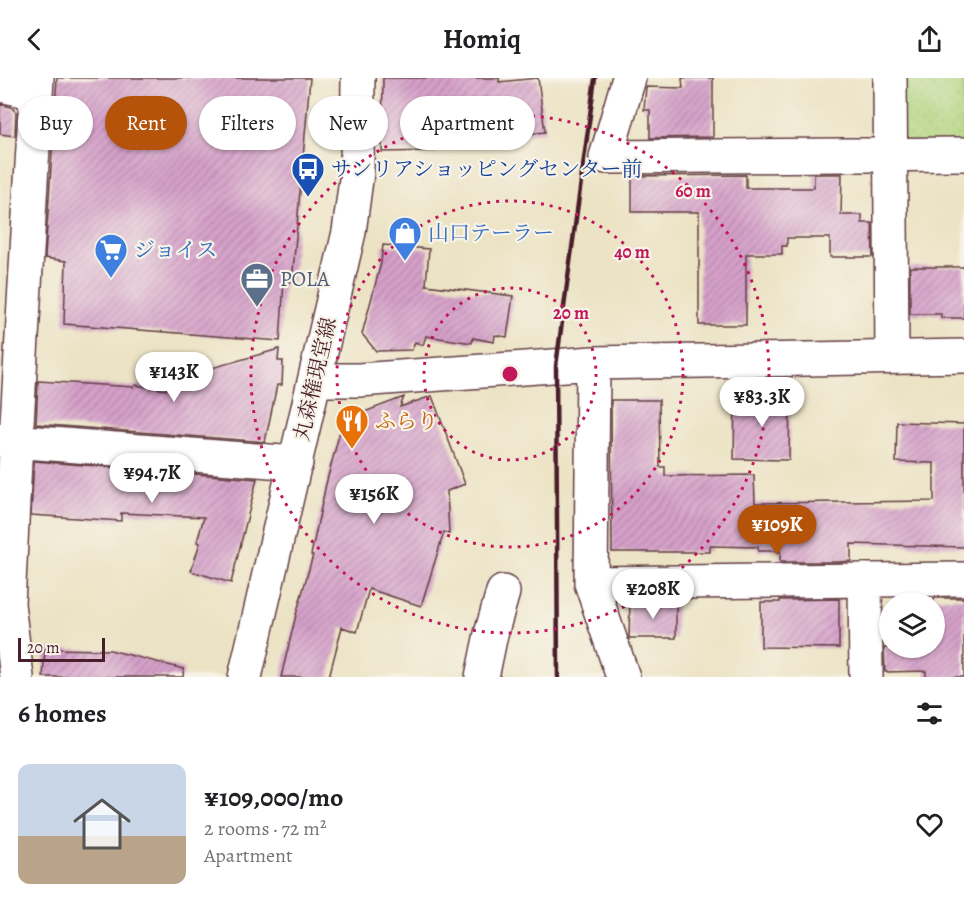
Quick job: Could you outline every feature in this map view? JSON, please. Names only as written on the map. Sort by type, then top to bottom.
[{"type":"street","name":"丸森権現堂線","points":[[245,677],[349,232],[357,172],[358,78]]},
{"type":"street","points":[[629,78],[606,158],[964,154]]},
{"type":"street","points":[[890,78],[892,357]]},
{"type":"street","points":[[0,85],[37,85],[8,440],[8,604],[17,677]]},
{"type":"street","points":[[315,380],[359,380],[593,363],[964,356]]},
{"type":"street","points":[[593,363],[591,583],[623,677]]},
{"type":"street","points":[[8,440],[296,464]]},
{"type":"street","points":[[591,583],[964,579]]},
{"type":"street","points":[[864,580],[866,677]]},
{"type":"street","points":[[482,677],[490,634],[503,592],[501,636],[493,677]]},
{"type":"green space","points":[[900,78],[964,78],[964,147],[897,147]]},
{"type":"building","points":[[57,78],[310,78],[292,282],[284,281],[280,341],[64,324],[66,261],[45,258],[52,150],[93,150],[93,96],[56,96]]},
{"type":"building","points":[[383,78],[499,78],[499,82],[538,78],[545,132],[535,133],[535,96],[400,96],[400,150],[436,151],[382,152],[382,150],[388,150],[388,96],[383,96]]},
{"type":"building","points":[[682,78],[713,78],[713,137],[650,138],[650,110],[644,110],[646,87],[683,88]]},
{"type":"building","points":[[0,104],[11,107],[16,112],[15,136],[0,134]]},
{"type":"building","points":[[814,174],[842,174],[841,215],[862,215],[862,223],[872,223],[873,257],[830,257],[830,238],[787,238],[787,246],[782,246],[782,254],[746,254],[746,325],[699,325],[699,212],[632,212],[632,176],[746,175],[746,188],[814,188]]},
{"type":"building","points":[[383,245],[429,249],[426,285],[513,296],[507,337],[495,335],[494,342],[473,338],[472,343],[426,336],[423,345],[415,342],[412,350],[376,351],[362,334],[381,263]]},
{"type":"building","points":[[910,267],[964,267],[964,318],[941,318],[941,314],[910,314]]},
{"type":"building","points":[[279,349],[278,361],[283,361],[282,385],[277,385],[265,442],[36,424],[38,381],[134,387],[135,385],[166,390],[167,381],[186,384],[187,375]]},
{"type":"building","points":[[735,395],[790,396],[789,460],[734,459]]},
{"type":"building","points":[[432,396],[465,484],[447,491],[449,534],[444,532],[421,606],[369,589],[357,632],[342,627],[329,677],[281,677],[313,555],[311,555],[326,484],[343,420],[404,397],[400,407]]},
{"type":"building","points":[[611,400],[659,400],[660,467],[665,467],[665,476],[754,475],[755,503],[934,501],[934,463],[896,462],[897,422],[964,424],[964,547],[851,544],[851,561],[839,562],[780,562],[780,551],[758,551],[758,547],[710,546],[710,552],[612,552]]},
{"type":"building","points":[[34,461],[257,479],[231,583],[191,571],[200,543],[197,542],[204,517],[121,513],[121,521],[31,515]]},
{"type":"building","points":[[945,598],[964,598],[964,677],[926,677],[926,671],[885,672],[884,658],[945,658]]},
{"type":"building","points":[[839,599],[839,648],[761,647],[761,602]]},
{"type":"building","points":[[630,601],[676,601],[676,638],[629,638]]},
{"type":"building","points":[[45,649],[110,650],[184,669],[183,677],[43,677]]},
{"type":"railway","points":[[558,677],[556,366],[595,78]]},
{"type":"place","name":"サンリアショッピングセンター前","points":[[308,198]]},
{"type":"place","name":"山口テーラー","points":[[405,262]]},
{"type":"place","name":"ジョイス","points":[[111,279]]},
{"type":"place","name":"POLA","points":[[257,308]]},
{"type":"place","name":"ふらり","points":[[352,450]]}]
